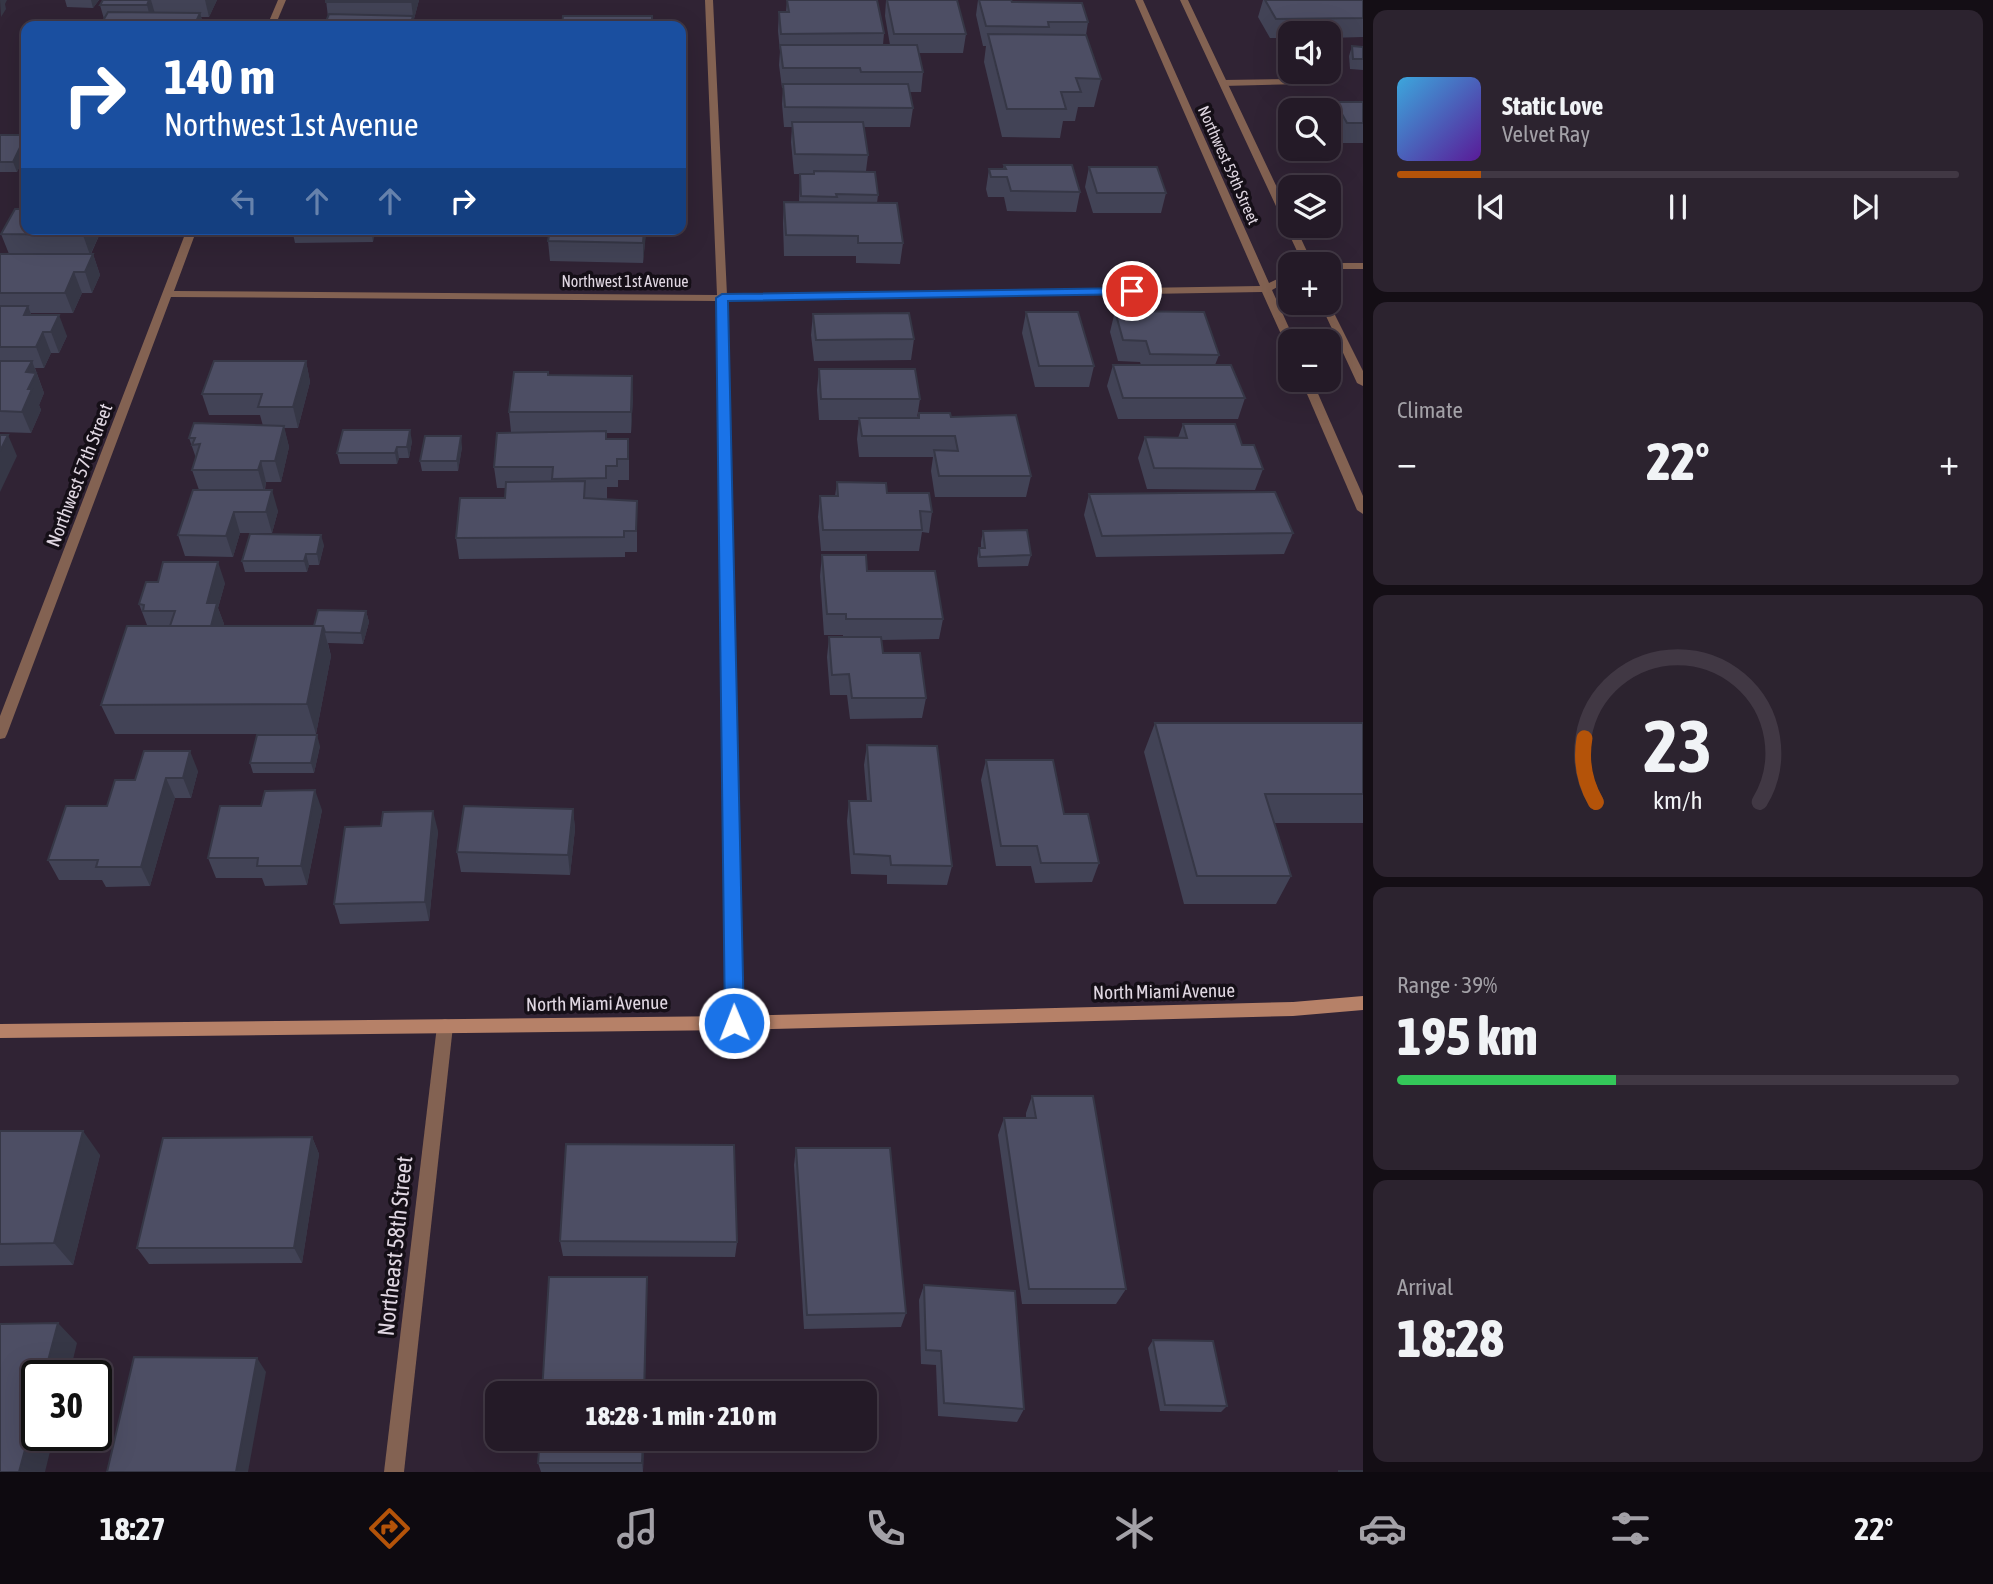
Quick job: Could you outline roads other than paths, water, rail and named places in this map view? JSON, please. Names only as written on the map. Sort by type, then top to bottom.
[{"type":"main road","name":"North Miami Avenue","points":[[0,1031],[734,1023],[1293,1009],[1363,1003]]},
{"type":"street","points":[[273,21],[282,0]]},
{"type":"street","points":[[709,0],[722,298],[734,1023]]},
{"type":"street","name":"Northwest 59th Street","points":[[1139,0],[1284,329]]},
{"type":"street","name":"Northwest 59th Street","points":[[1184,0],[1302,252]]},
{"type":"street","points":[[1223,83],[1278,82]]},
{"type":"street","name":"Northwest 57th Street","points":[[0,734],[190,235]]},
{"type":"street","points":[[1341,266],[1363,266]]},
{"type":"street","name":"Northwest 1st Avenue","points":[[166,294],[722,298],[1266,289],[1278,282]]},
{"type":"street","points":[[1331,315],[1363,383]]},
{"type":"street","points":[[1311,392],[1363,510]]},
{"type":"street","name":"Northeast 58th Street","points":[[394,1472],[445,1026]]}]
